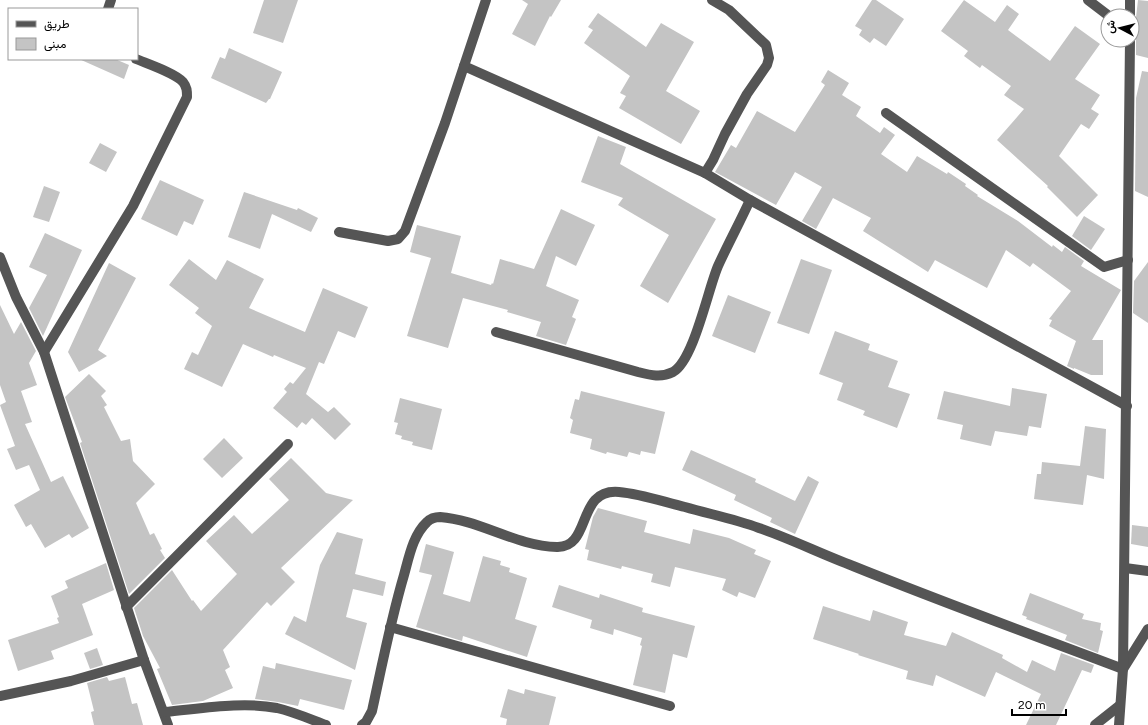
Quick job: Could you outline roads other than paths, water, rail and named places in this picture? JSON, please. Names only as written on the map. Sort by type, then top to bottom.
[{"type":"street","points":[[339,232],[388,241],[398,239],[405,231],[445,123],[486,0]]},
{"type":"street","points":[[705,173],[747,94],[767,65],[769,58],[766,45],[729,10],[712,0]]},
{"type":"street","points":[[1088,0],[1100,9]]},
{"type":"street","points":[[1118,725],[1123,668],[1125,568],[1130,48]]},
{"type":"street","points":[[44,352],[133,206],[187,97],[187,90],[184,83],[178,78],[138,60]]},
{"type":"street","points":[[464,66],[705,173],[750,200],[1127,406]]},
{"type":"street","points":[[886,113],[1104,267],[1128,260]]},
{"type":"street","points":[[496,332],[638,372],[659,376],[674,371],[682,364],[690,349],[718,267],[750,200]]},
{"type":"street","points":[[0,258],[16,297],[44,352],[126,607],[168,725]]},
{"type":"street","points":[[126,607],[288,444]]},
{"type":"street","points":[[362,725],[366,722],[372,711],[390,627],[412,550],[423,527],[431,519],[440,517],[464,522],[529,542],[557,547],[566,546],[576,538],[596,497],[609,492],[620,492],[674,504],[758,527],[861,569],[1123,668]]},
{"type":"street","points":[[1125,568],[1148,571]]},
{"type":"street","points":[[390,627],[670,706]]},
{"type":"street","points":[[1123,668],[1148,629]]},
{"type":"street","points":[[0,696],[71,680],[144,660]]},
{"type":"street","points":[[164,712],[248,705],[263,706],[278,708],[326,725]]},
{"type":"street","points":[[1095,725],[1119,706]]}]
